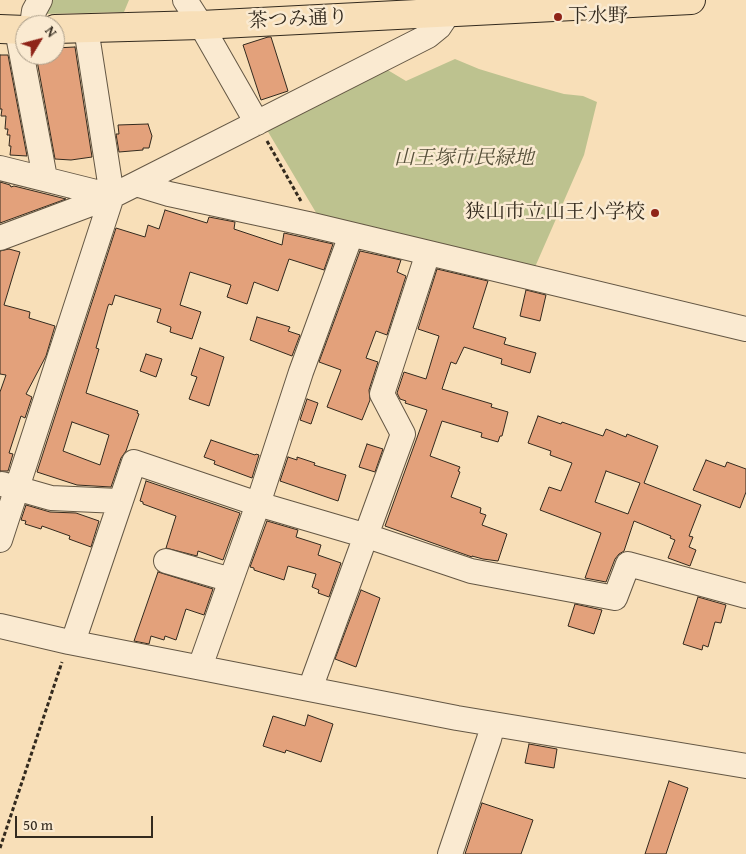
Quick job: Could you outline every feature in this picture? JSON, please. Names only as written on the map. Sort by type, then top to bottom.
[{"type":"main road","name":"茶つみ通り","points":[[65,29],[202,25],[324,9],[449,12],[565,3],[691,0]]},
{"type":"street","points":[[30,15],[40,0]]},
{"type":"street","points":[[185,0],[202,25],[257,123]]},
{"type":"street","points":[[0,238],[112,196],[136,184],[428,36],[439,27],[449,12]]},
{"type":"street","points":[[0,540],[8,486],[112,196],[86,28]]},
{"type":"street","points":[[24,65],[44,178]]},
{"type":"street","points":[[0,168],[112,196]]},
{"type":"street","points":[[136,184],[169,194],[308,224],[746,329]]},
{"type":"street","points":[[200,667],[258,504],[301,372],[351,235]]},
{"type":"street","points":[[310,689],[403,434],[382,394],[428,253]]},
{"type":"street","points":[[71,642],[134,462],[258,504],[367,536],[471,571],[615,598],[628,564],[746,596]]},
{"type":"street","points":[[8,486],[52,498],[119,501]]},
{"type":"street","points":[[166,561],[231,580]]},
{"type":"street","points":[[0,626],[71,642],[493,724],[746,766]]},
{"type":"street","points":[[450,854],[493,724]]},
{"type":"path","points":[[257,123],[310,217],[308,224]]},
{"type":"path","points":[[0,848],[71,642]]},
{"type":"green space","points":[[47,0],[129,0],[124,12],[44,14]]},
{"type":"green space","name":"山王塚市民緑地","points":[[455,59],[479,69],[525,83],[564,94],[583,96],[597,102],[584,155],[535,267],[318,216],[267,130],[381,66],[406,81]]},
{"type":"building","points":[[271,37],[288,91],[261,100],[243,45]]},
{"type":"building","points":[[75,47],[92,157],[71,160],[55,159],[38,65],[65,65],[65,48]]},
{"type":"building","points":[[0,55],[8,55],[27,156],[10,155],[10,135],[7,135],[8,129],[5,129],[6,116],[1,116],[2,109],[0,109]]},
{"type":"building","points":[[148,124],[152,136],[149,148],[119,152],[116,134],[119,134],[118,125]]},
{"type":"building","points":[[0,182],[11,187],[14,186],[66,199],[0,223]]},
{"type":"building","points":[[165,210],[207,223],[209,217],[235,222],[234,229],[282,245],[284,233],[333,244],[324,270],[289,259],[278,291],[254,282],[247,304],[227,297],[231,285],[190,272],[180,305],[201,312],[192,339],[170,332],[171,327],[157,322],[161,309],[115,295],[112,305],[109,304],[108,306],[96,348],[99,349],[86,393],[138,411],[137,413],[139,414],[111,487],[77,485],[37,472],[116,228],[145,237],[148,225],[159,229]],"holes":[[[72,422],[109,435],[100,465],[63,451]]]},
{"type":"building","points":[[9,249],[20,252],[4,305],[30,312],[29,318],[55,326],[46,356],[26,394],[32,397],[25,418],[21,416],[9,453],[13,454],[8,471],[0,471],[0,392],[6,375],[0,374],[0,251]]},
{"type":"building","points":[[360,251],[401,260],[397,272],[406,276],[387,335],[376,331],[366,358],[378,362],[369,390],[370,400],[362,420],[327,407],[341,370],[319,362]]},
{"type":"building","points":[[437,269],[488,281],[473,328],[506,338],[504,344],[536,353],[530,373],[501,364],[502,359],[464,347],[456,364],[451,362],[442,389],[492,404],[491,407],[508,412],[502,436],[500,436],[498,442],[481,437],[482,433],[442,421],[430,456],[460,467],[451,497],[481,508],[480,513],[486,515],[482,525],[507,534],[498,561],[472,557],[385,526],[427,410],[405,403],[406,401],[400,399],[397,393],[404,372],[426,379],[439,336],[418,329]]},
{"type":"building","points":[[526,290],[546,295],[540,321],[520,316]]},
{"type":"building","points":[[257,317],[290,327],[288,331],[300,335],[292,356],[250,340]]},
{"type":"building","points":[[200,348],[224,357],[209,406],[189,399],[197,377],[191,375]]},
{"type":"building","points":[[146,354],[162,359],[156,377],[140,371]]},
{"type":"building","points":[[307,399],[318,403],[311,424],[300,420]]},
{"type":"building","points":[[538,416],[603,436],[606,429],[626,437],[627,434],[658,446],[644,483],[701,505],[689,536],[693,537],[689,547],[696,550],[690,566],[668,558],[675,540],[670,538],[671,536],[634,521],[624,551],[615,559],[606,582],[585,578],[601,533],[540,510],[549,487],[561,491],[572,463],[550,455],[551,451],[528,443]],"holes":[[[606,471],[640,483],[628,514],[595,502]]]},
{"type":"building","points":[[211,440],[259,455],[252,478],[214,464],[215,461],[204,457]]},
{"type":"building","points":[[367,444],[383,449],[375,472],[359,467]]},
{"type":"building","points":[[288,457],[297,460],[297,457],[315,463],[314,465],[346,475],[338,501],[280,481]]},
{"type":"building","points":[[706,460],[725,467],[727,462],[746,469],[746,492],[740,508],[693,490]]},
{"type":"building","points":[[146,481],[240,513],[223,560],[198,551],[197,556],[166,548],[176,516],[143,504],[140,501]]},
{"type":"building","points":[[26,505],[50,512],[76,513],[99,521],[91,547],[69,539],[70,536],[42,526],[41,529],[25,524],[26,521],[21,520]]},
{"type":"building","points":[[267,521],[298,530],[296,537],[321,545],[318,555],[341,563],[329,597],[318,593],[319,590],[312,587],[316,574],[288,566],[284,580],[250,567]]},
{"type":"building","points":[[158,572],[213,589],[204,615],[186,609],[176,640],[165,636],[164,640],[151,636],[149,644],[134,641]]},
{"type":"building","points":[[361,590],[380,598],[356,667],[335,659]]},
{"type":"building","points":[[698,597],[726,605],[721,623],[715,622],[708,647],[703,645],[702,650],[683,644]]},
{"type":"building","points":[[575,604],[602,610],[594,634],[568,626]]},
{"type":"building","points":[[308,715],[333,724],[321,762],[286,750],[285,753],[263,746],[273,716],[305,726]]},
{"type":"building","points":[[529,744],[557,749],[554,768],[525,763]]},
{"type":"building","points":[[669,781],[688,788],[666,854],[645,854]]},
{"type":"building","points":[[482,803],[533,820],[521,854],[465,854]]},
{"type":"place","name":"下水野","points":[[558,17]]},
{"type":"place","name":"狭山市立山王小学校","points":[[655,213]]}]
